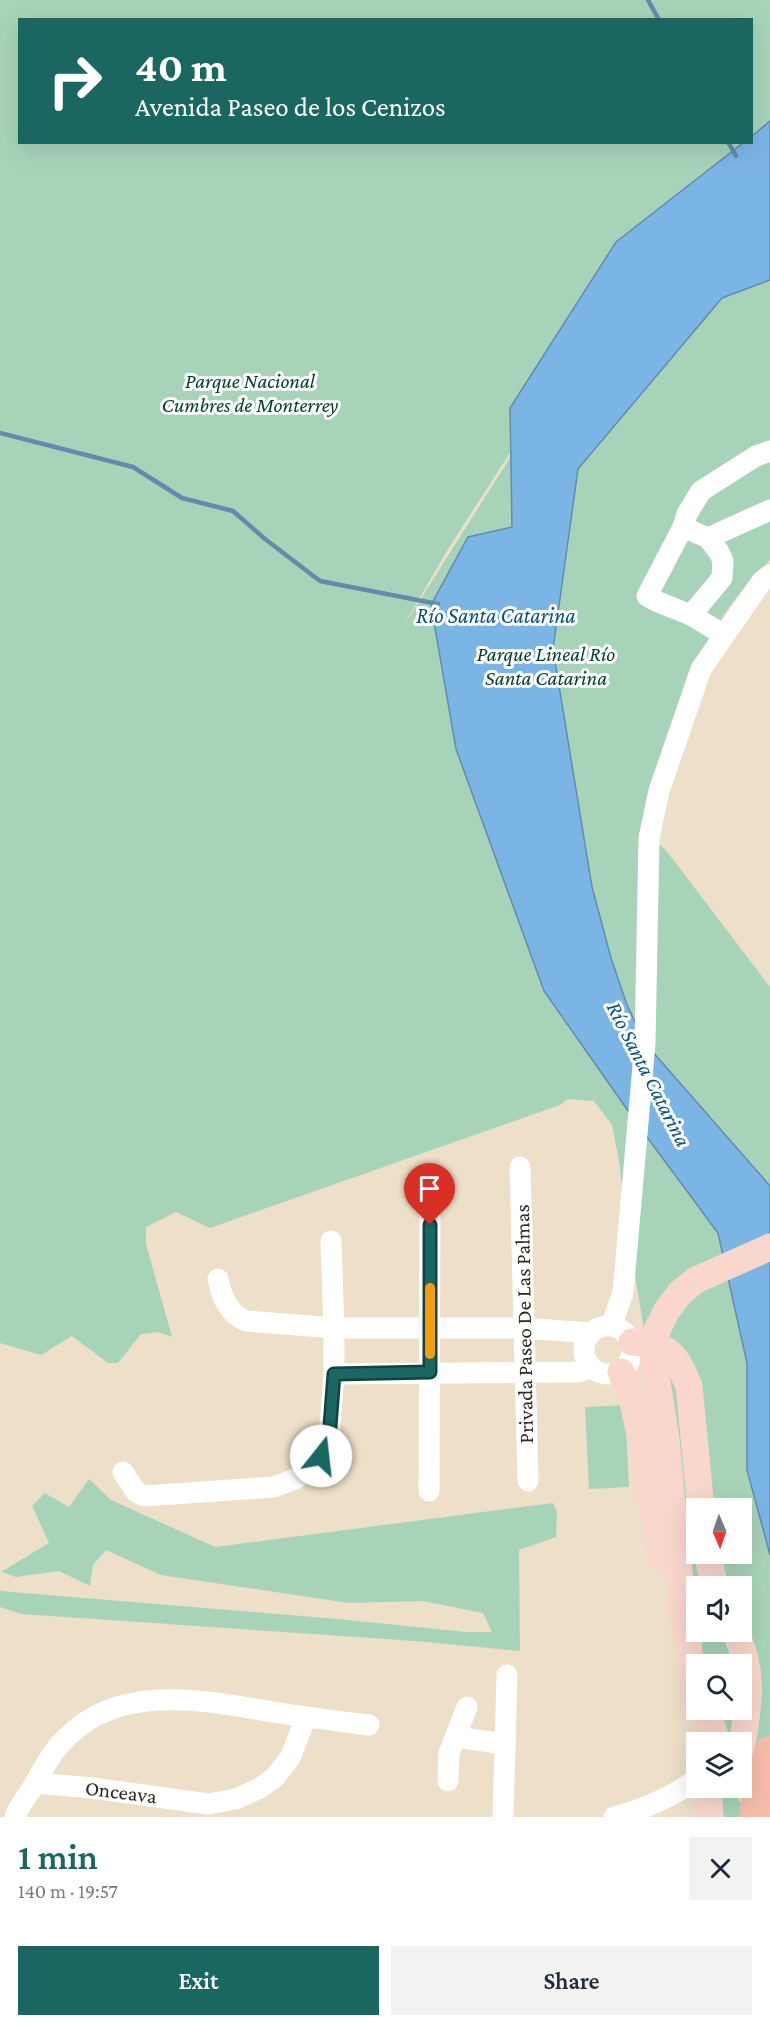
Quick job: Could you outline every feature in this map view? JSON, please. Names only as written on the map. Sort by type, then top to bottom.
[{"type":"highway","points":[[751,1800],[759,1793],[770,1752]]},
{"type":"main road","points":[[686,1598],[676,1548],[666,1439],[653,1356],[657,1330],[667,1310],[680,1293],[696,1280],[770,1247]]},
{"type":"main road","points":[[686,1598],[681,1491],[666,1386],[665,1355],[669,1334],[688,1300],[700,1289],[719,1278],[770,1256]]},
{"type":"main road","points":[[632,1342],[659,1345],[669,1352],[683,1372],[689,1386],[700,1498]]},
{"type":"main road","points":[[621,1372],[631,1395],[639,1429],[686,1682]]},
{"type":"main road","points":[[739,1642],[748,1665],[743,1732]]},
{"type":"main road","points":[[709,1798],[710,1817]]},
{"type":"street","points":[[724,635],[691,615],[647,596],[683,527],[687,514],[701,491],[756,456],[770,451]]},
{"type":"street","points":[[708,538],[770,510]]},
{"type":"street","points":[[683,527],[708,538],[723,561],[722,578],[691,615]]},
{"type":"street","points":[[611,1326],[623,1293],[645,1043],[649,838],[659,791],[700,669],[724,635],[761,593],[762,581],[770,575]]},
{"type":"street","name":"Privada Paseo De Las Palmas","points":[[520,1167],[528,1481]]},
{"type":"street","points":[[429,1491],[430,1205]]},
{"type":"street","points":[[123,1472],[136,1492],[149,1497],[274,1487],[295,1479],[321,1456],[329,1439],[334,1374],[331,1241]]},
{"type":"street","points":[[218,1279],[222,1296],[229,1309],[246,1322],[334,1328],[523,1328],[591,1333]]},
{"type":"street","points":[[611,1326],[624,1331],[632,1342],[632,1359],[621,1372],[605,1374],[591,1368],[584,1354],[586,1339],[591,1333],[611,1326]]},
{"type":"street","points":[[334,1374],[578,1372],[591,1368]]},
{"type":"street","points":[[503,1817],[507,1675]]},
{"type":"street","points":[[15,1817],[47,1759],[68,1736],[84,1723],[102,1714],[139,1701],[206,1701],[369,1725]]},
{"type":"street","points":[[448,1781],[449,1753],[467,1707]]},
{"type":"street","name":"Onceava","points":[[35,1783],[93,1788],[208,1804],[236,1799],[260,1788],[275,1777],[290,1758],[306,1717]]},
{"type":"street","points":[[456,1737],[505,1744]]},
{"type":"street","points":[[614,1817],[672,1795],[686,1786]]},
{"type":"green space","points":[[0,0],[770,0],[770,560],[732,603],[702,652],[645,834],[665,849],[770,987],[770,1817],[722,1817],[720,1798],[752,1798],[752,1732],[710,1732],[709,1720],[752,1720],[752,1654],[697,1654],[695,1642],[752,1642],[752,1576],[686,1576],[686,1586],[625,1214],[619,1160],[612,1125],[594,1101],[568,1099],[560,1105],[210,1228],[176,1212],[146,1227],[146,1244],[172,1337],[159,1332],[141,1334],[118,1363],[108,1363],[72,1336],[41,1355],[0,1343]],"holes":[[[592,328],[401,630],[448,549]]]},
{"type":"green space","points":[[625,1405],[629,1487],[589,1489],[585,1407]]},
{"type":"green space","points":[[89,1479],[111,1500],[215,1547],[553,1503],[557,1512],[556,1537],[519,1550],[520,1651],[415,1641],[21,1614],[0,1607],[0,1591],[465,1632],[492,1632],[483,1613],[423,1601],[349,1603],[161,1575],[106,1550],[93,1565],[90,1586],[59,1571],[16,1577],[1,1572],[49,1543],[32,1506],[45,1493],[69,1507]]},
{"type":"water","name":"Río Santa Catarina","points":[[770,121],[770,280],[722,298],[578,469],[553,649],[592,887],[611,958],[627,1005],[645,1043],[770,1186],[770,1555],[747,1470],[747,1363],[718,1233],[638,1125],[544,991],[456,749],[431,605],[468,537],[512,527],[510,408],[616,242],[742,144],[753,144],[753,135]]},
{"type":"waterway","points":[[648,0],[658,18]]},
{"type":"waterway","points":[[729,144],[736,156]]},
{"type":"waterway","points":[[0,433],[133,467],[182,498],[233,511],[320,581],[438,604]]},
{"type":"slow traffic","points":[[430,1288],[430,1354]]},
{"type":"route","points":[[321,1456],[329,1439],[334,1374],[430,1372],[430,1225]]},
{"type":"park label","name":"Parque Nacional Cumbres de Monterrey","points":[[250,393]]},
{"type":"park label","name":"Parque Lineal Río Santa Catarina","points":[[546,666]]}]
